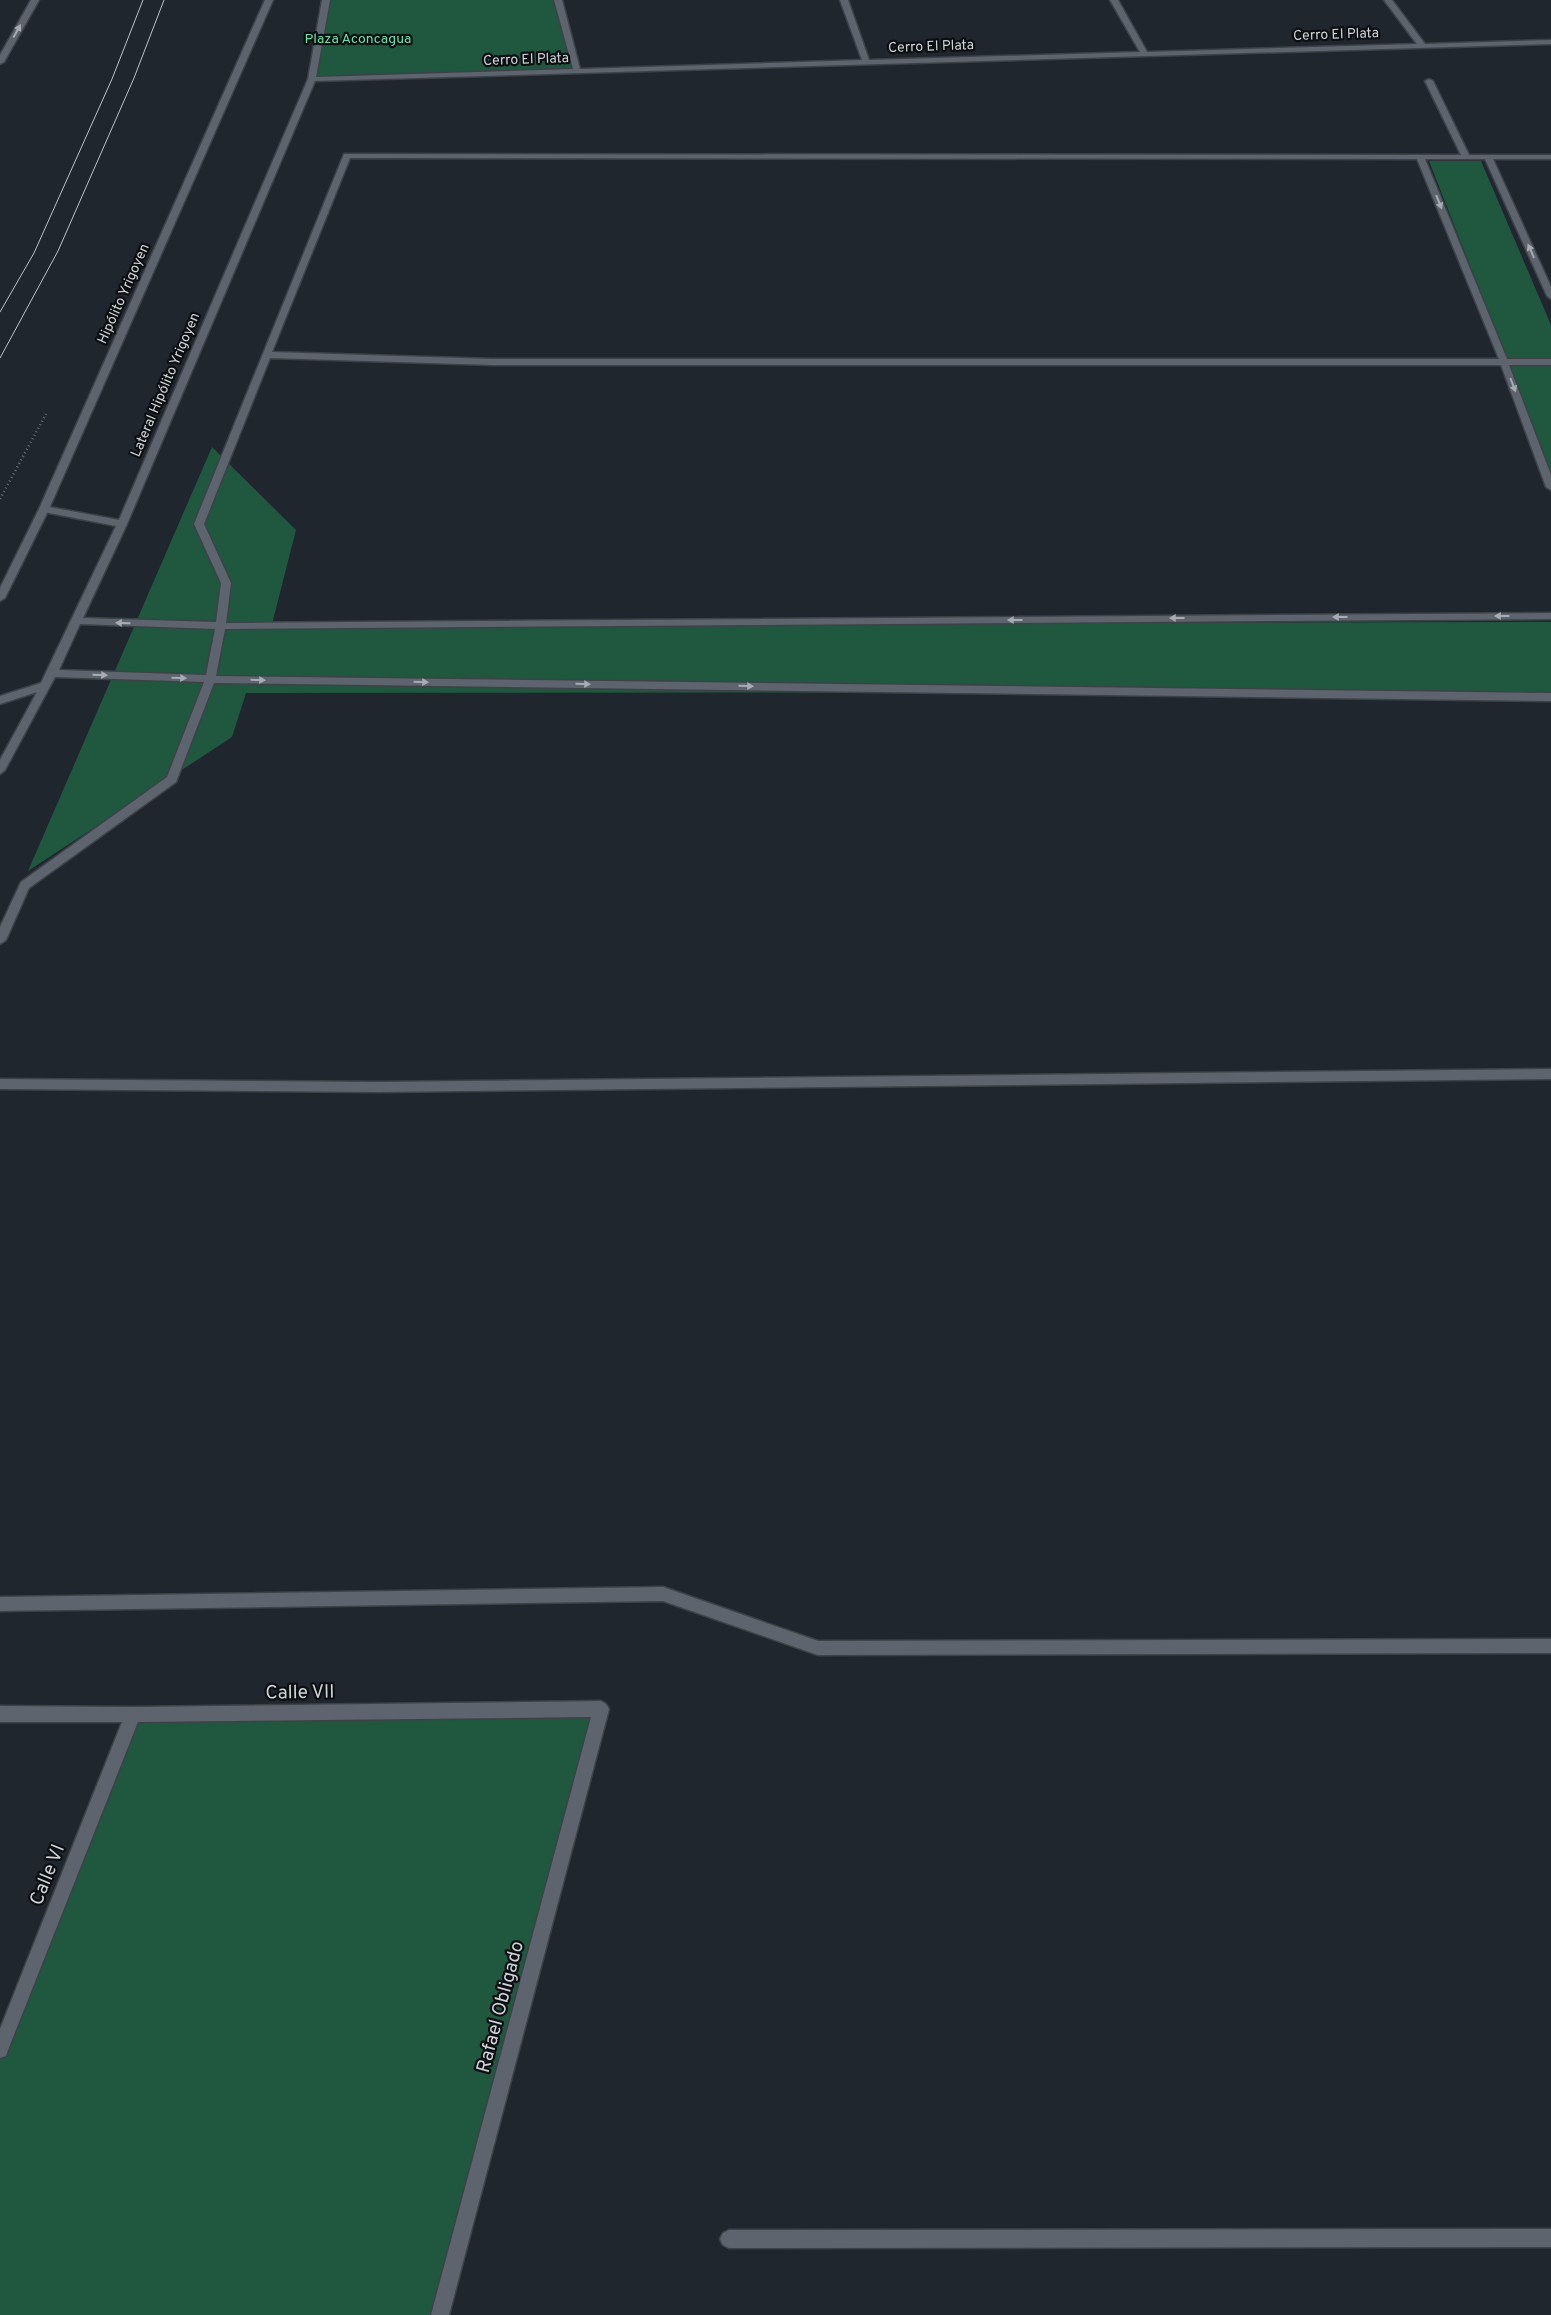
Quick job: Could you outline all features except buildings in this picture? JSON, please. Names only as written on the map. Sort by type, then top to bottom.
[{"type":"street","points":[[0,62],[35,0]]},
{"type":"street","name":"Hipólito Yrigoyen","points":[[0,598],[44,509],[269,0]]},
{"type":"street","name":"Lateral Hipólito Yrigoyen","points":[[0,770],[78,621],[122,524],[312,79],[326,0]]},
{"type":"street","points":[[558,0],[577,71]]},
{"type":"street","points":[[844,0],[866,61]]},
{"type":"street","points":[[1114,0],[1144,54]]},
{"type":"street","points":[[1388,0],[1422,46]]},
{"type":"street","name":"Cerro El Plata","points":[[312,79],[1551,42]]},
{"type":"street","points":[[1429,81],[1466,157]]},
{"type":"street","points":[[0,940],[25,885],[172,780],[210,679],[221,626],[226,583],[199,524],[347,156],[1551,158]]},
{"type":"street","points":[[1420,157],[1504,362],[1551,487]]},
{"type":"street","points":[[1488,158],[1551,296]]},
{"type":"street","points":[[268,355],[493,362],[1551,362]]},
{"type":"street","points":[[44,509],[122,524]]},
{"type":"street","points":[[78,621],[221,626],[1551,616]]},
{"type":"street","points":[[52,673],[210,679],[1551,697]]},
{"type":"street","points":[[0,700],[44,686]]},
{"type":"street","points":[[0,1084],[379,1087],[1551,1074]]},
{"type":"street","points":[[0,1604],[664,1594],[818,1648],[1551,1646]]},
{"type":"street","name":"Calle VII","points":[[0,1714],[134,1715],[601,1709]]},
{"type":"street","name":"Rafael Obligado","points":[[440,2315],[601,1709]]},
{"type":"street","name":"Calle VI","points":[[0,2050],[134,1715]]},
{"type":"street","points":[[729,2239],[1551,2238]]},
{"type":"green space","name":"Plaza Aconcagua","points":[[326,0],[558,0],[577,71],[312,79]]},
{"type":"green space","points":[[1429,161],[1481,161],[1551,325],[1551,472]]},
{"type":"green space","points":[[212,447],[296,530],[272,624],[1551,622],[1551,692],[246,693],[232,737],[28,871]]},
{"type":"green space","points":[[601,1709],[440,2315],[0,2315],[0,2050],[133,1715]]},
{"type":"tram line","points":[[0,312],[34,253],[112,79],[143,0]]},
{"type":"tram line","points":[[0,358],[58,251],[134,78],[164,0]]}]
